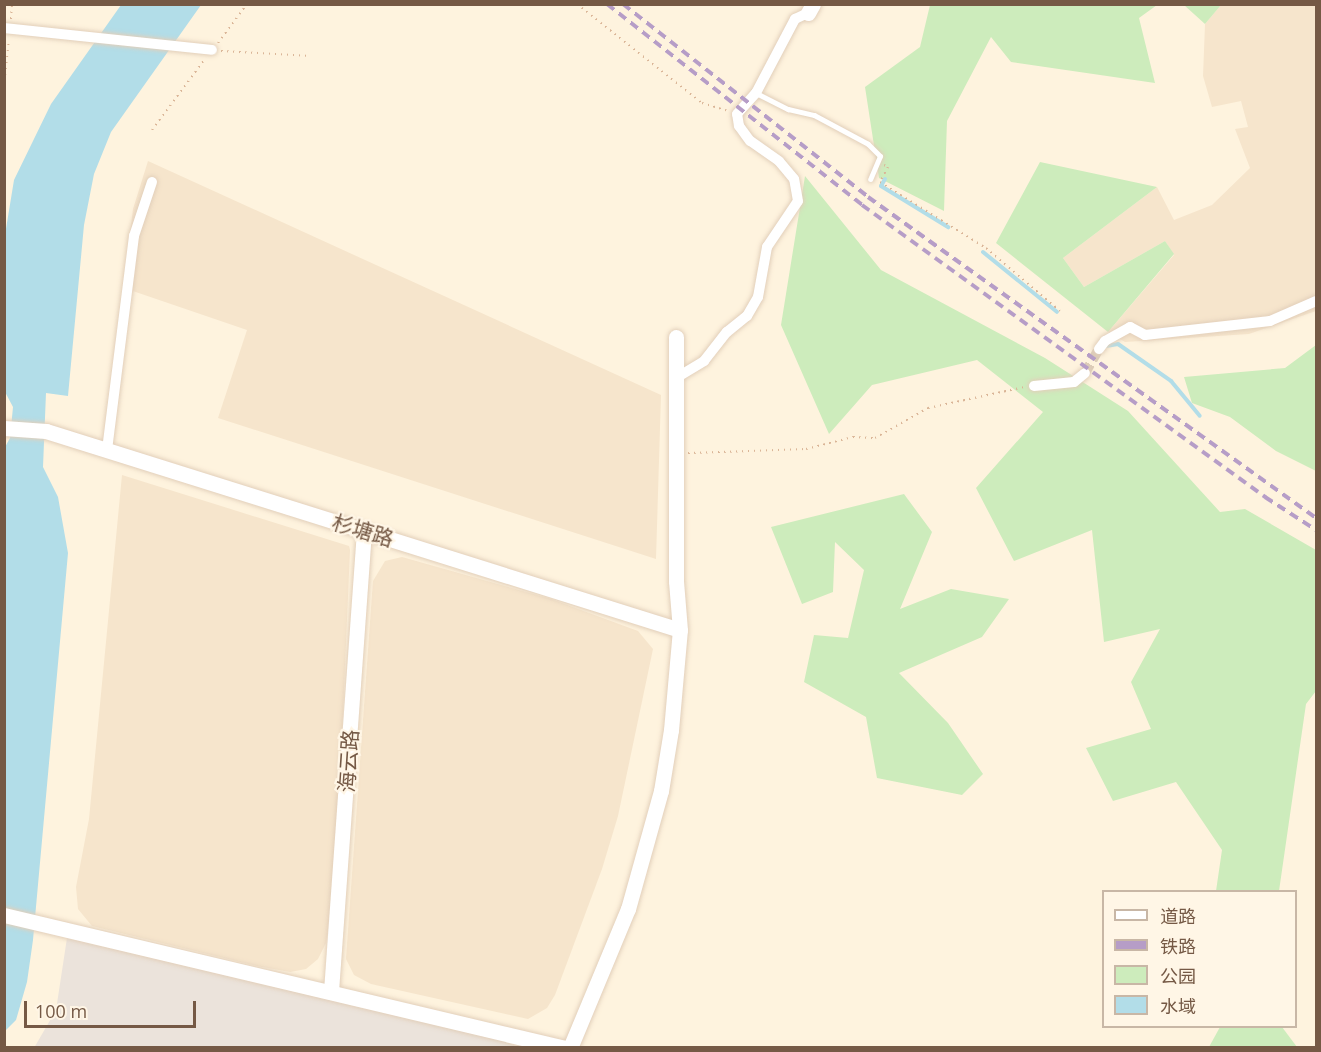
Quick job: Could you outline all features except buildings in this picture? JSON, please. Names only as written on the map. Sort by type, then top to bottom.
[{"type":"street","points":[[676,378],[704,361],[727,332],[747,316],[758,297],[767,247],[798,201],[795,179],[779,162],[750,141],[739,126],[737,114],[756,93],[795,19],[811,9]]},
{"type":"street","points":[[7,28],[212,50]]},
{"type":"street","points":[[107,450],[134,236],[152,182]]},
{"type":"street","points":[[1100,349],[1105,341],[1130,327],[1146,335],[1270,321],[1317,301]]},
{"type":"street","points":[[570,1047],[628,909],[647,848],[671,730],[680,630],[676,581],[676,337]]},
{"type":"street","points":[[1034,386],[1074,382],[1084,373]]},
{"type":"street","name":"杉塘路","points":[[4,428],[46,431],[680,630]]},
{"type":"street","name":"海云路","points":[[331,991],[364,530]]},
{"type":"street","points":[[4,915],[565,1047]]},
{"type":"lane","points":[[756,93],[868,144],[879,162],[870,179]]},
{"type":"path","points":[[4,87],[7,28],[12,4]]},
{"type":"path","points":[[152,130],[247,4]]},
{"type":"path","points":[[577,4],[702,103],[737,114]]},
{"type":"path","points":[[212,50],[311,56]]},
{"type":"path","points":[[879,162],[888,166],[880,182],[986,248],[1060,311]]},
{"type":"path","points":[[676,453],[806,449],[853,437],[875,438],[928,408],[979,394],[1034,386]]},
{"type":"shaded area","points":[[1221,5],[1316,5],[1316,311],[1249,334],[1125,342],[1108,332],[1174,255],[1165,241],[1084,287],[1063,258],[1157,187],[1174,220],[1212,205],[1250,168],[1235,129],[1248,127],[1241,101],[1212,107],[1203,76],[1205,24]]},
{"type":"shaded area","points":[[148,161],[661,395],[656,559],[218,418],[247,330],[124,288],[133,209]]},
{"type":"shaded area","points":[[122,475],[349,546],[336,876],[326,943],[318,959],[306,969],[290,972],[257,966],[92,926],[78,909],[76,887],[89,819]]},
{"type":"shaded area","points":[[402,557],[551,599],[638,631],[653,649],[618,816],[602,869],[555,995],[547,1008],[528,1019],[371,984],[354,975],[346,959],[373,581],[385,561]]},
{"type":"shaded area","points":[[67,938],[504,1041],[518,1047],[34,1048],[56,1010]]},
{"type":"green space","points":[[930,5],[1157,5],[1139,18],[1155,83],[1011,62],[991,37],[947,121],[944,211],[879,178],[865,87],[920,47]]},
{"type":"green space","points":[[1184,5],[1221,5],[1205,24]]},
{"type":"green space","points":[[1040,162],[1157,187],[1063,258],[1084,287],[1165,241],[1174,254],[1108,332],[996,243]]},
{"type":"green space","points":[[805,176],[881,270],[1045,358],[1128,411],[1220,512],[1245,509],[1316,550],[1316,691],[1306,704],[1279,890],[1216,890],[1222,850],[1176,782],[1113,801],[1086,748],[1151,729],[1131,682],[1160,629],[1104,642],[1092,530],[1014,561],[976,488],[1043,412],[977,360],[872,385],[829,434],[781,325]]},
{"type":"green space","points":[[1316,345],[1316,471],[1276,451],[1230,417],[1192,403],[1184,377],[1285,368]]},
{"type":"green space","points":[[904,494],[932,532],[900,609],[951,589],[1009,599],[982,637],[899,673],[948,723],[983,774],[962,795],[877,778],[866,717],[804,682],[814,635],[848,638],[864,570],[835,542],[833,592],[802,604],[771,527]]},
{"type":"green space","points":[[1219,1028],[1283,1028],[1297,1047],[1209,1047]]},
{"type":"water","points":[[121,5],[201,5],[111,132],[94,174],[84,225],[68,396],[46,393],[43,467],[58,497],[68,553],[33,940],[27,982],[16,1020],[5,1031],[4,449],[10,438],[13,407],[4,390],[4,241],[14,180],[51,104]]},
{"type":"waterway","points":[[885,179],[881,186],[948,227]]},
{"type":"waterway","points":[[983,252],[1057,312]]},
{"type":"waterway","points":[[1106,346],[1118,344],[1171,381],[1200,416]]},
{"type":"tunnel","points":[[1085,373],[1099,349]]},
{"type":"railway","points":[[607,4],[862,205],[1265,497],[1316,530]]},
{"type":"railway","points":[[623,4],[868,197],[1316,518]]}]
